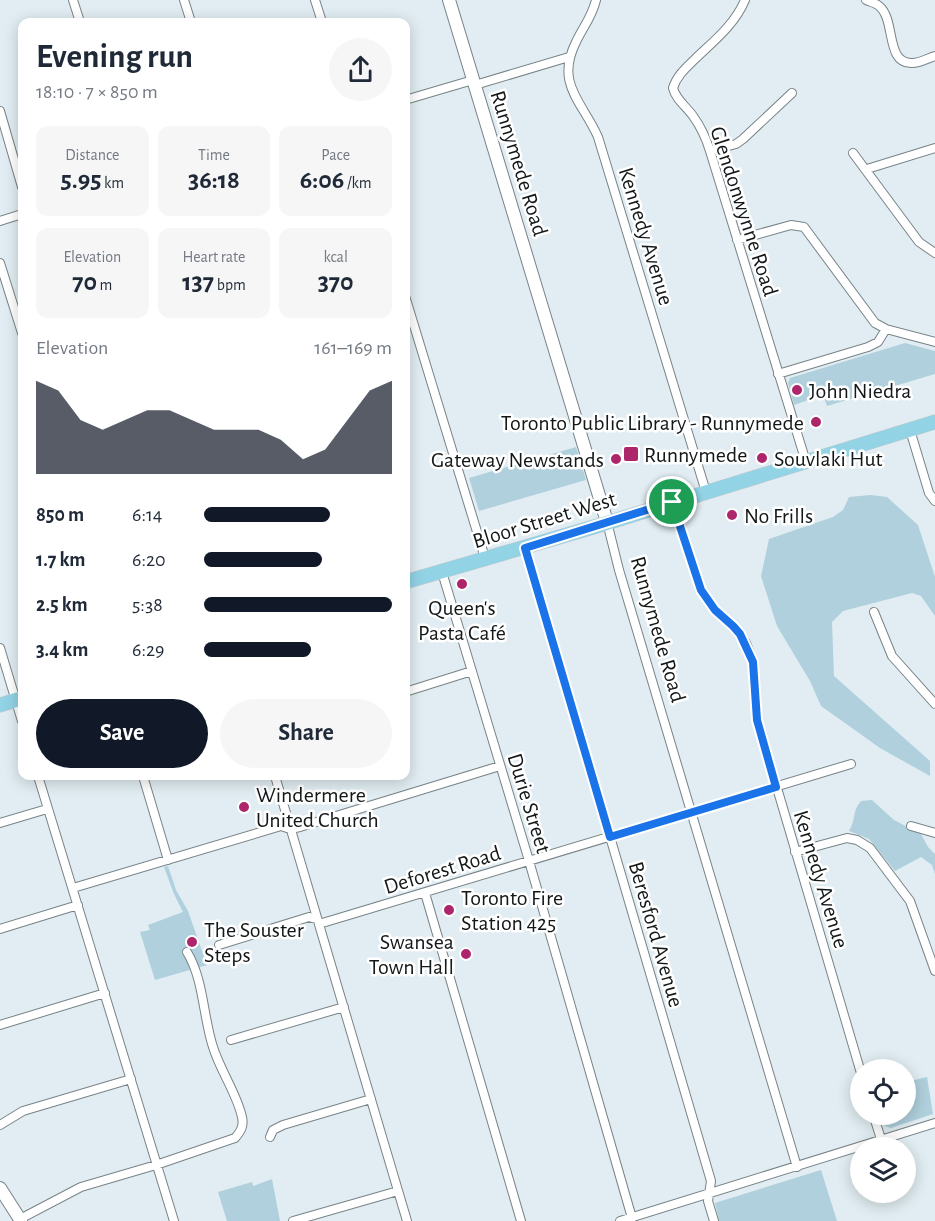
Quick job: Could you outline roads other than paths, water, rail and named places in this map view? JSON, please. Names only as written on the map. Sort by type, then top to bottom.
[{"type":"main road","name":"Bloor Street West","points":[[410,581],[525,548],[935,423]]},
{"type":"main road","points":[[0,705],[18,699]]},
{"type":"street","points":[[73,0],[79,18]]},
{"type":"street","points":[[184,0],[190,18]]},
{"type":"street","points":[[315,0],[320,18]]},
{"type":"street","name":"Runnymede Road","points":[[448,0],[588,456],[619,570],[797,1167]]},
{"type":"street","name":"Kennedy Avenue","points":[[597,0],[593,14],[579,35],[569,57],[567,68],[571,87],[598,137],[706,492]]},
{"type":"street","name":"Glendonwynne Road","points":[[745,0],[741,11],[730,26],[680,74],[673,88],[678,100],[691,112],[703,131],[806,462]]},
{"type":"street","points":[[866,0],[879,2],[889,24],[893,48],[898,57],[913,63],[935,56]]},
{"type":"street","points":[[410,99],[569,57]]},
{"type":"street","points":[[710,151],[736,144],[792,93]]},
{"type":"street","points":[[0,111],[18,173]]},
{"type":"street","points":[[867,169],[935,148]]},
{"type":"street","points":[[853,153],[919,242],[935,253]]},
{"type":"street","points":[[0,221],[18,215]]},
{"type":"street","points":[[737,240],[791,225],[804,227],[875,323],[886,329],[935,342]]},
{"type":"street","points":[[0,263],[18,306]]},
{"type":"street","points":[[410,312],[485,558]]},
{"type":"street","points":[[778,374],[878,342],[886,329]]},
{"type":"street","points":[[910,430],[929,493],[935,501]]},
{"type":"street","name":"Kennedy Avenue","points":[[672,502],[701,590],[715,610],[740,634],[753,662],[757,720],[857,1059]]},
{"type":"street","name":"Beresford Avenue","points":[[525,548],[711,1181],[708,1201],[714,1221]]},
{"type":"street","name":"Durie Street","points":[[442,572],[632,1218]]},
{"type":"street","points":[[874,612],[892,656],[935,704]]},
{"type":"street","points":[[0,648],[18,696]]},
{"type":"street","points":[[410,690],[472,671]]},
{"type":"street","name":"Deforest Road","points":[[219,945],[309,917],[318,922],[425,893],[851,764]]},
{"type":"street","points":[[73,888],[281,826],[290,829],[500,766]]},
{"type":"street","points":[[39,780],[174,1221]]},
{"type":"street","points":[[144,780],[168,860]]},
{"type":"street","points":[[276,780],[407,1221]]},
{"type":"street","points":[[0,823],[47,809]]},
{"type":"street","points":[[911,826],[935,832]]},
{"type":"street","points":[[795,852],[847,838],[857,840],[870,848],[910,901],[935,971]]},
{"type":"street","points":[[425,893],[521,1221]]},
{"type":"street","points":[[0,928],[78,905]]},
{"type":"street","points":[[0,1188],[21,1220],[81,1187],[236,1138],[243,1126],[241,1113],[212,1046],[194,965],[187,952]]},
{"type":"street","points":[[0,1025],[105,993]]},
{"type":"street","points":[[231,1040],[344,1006]]},
{"type":"street","points":[[0,1125],[23,1111],[131,1079]]},
{"type":"street","points":[[270,1137],[273,1130],[284,1125],[371,1099]]},
{"type":"street","points":[[889,1137],[934,1125]]},
{"type":"street","points":[[620,1221],[850,1149]]},
{"type":"street","points":[[293,1221],[398,1191]]},
{"type":"place","name":"John Niedra","points":[[797,390]]},
{"type":"place","name":"Toronto Public Library - Runnymede","points":[[816,422]]},
{"type":"place","name":"Runnymede","points":[[631,454]]},
{"type":"place","name":"Souvlaki Hut","points":[[762,458]]},
{"type":"place","name":"Gateway Newstands","points":[[616,459]]},
{"type":"place","name":"No Frills","points":[[732,515]]},
{"type":"place","name":"Queen's Pasta Café","points":[[462,584]]},
{"type":"place","name":"Windermere United Church","points":[[244,807]]},
{"type":"place","name":"Toronto Fire Station 425","points":[[449,910]]},
{"type":"place","name":"The Souster Steps","points":[[192,942]]},
{"type":"place","name":"Swansea Town Hall","points":[[466,954]]}]
